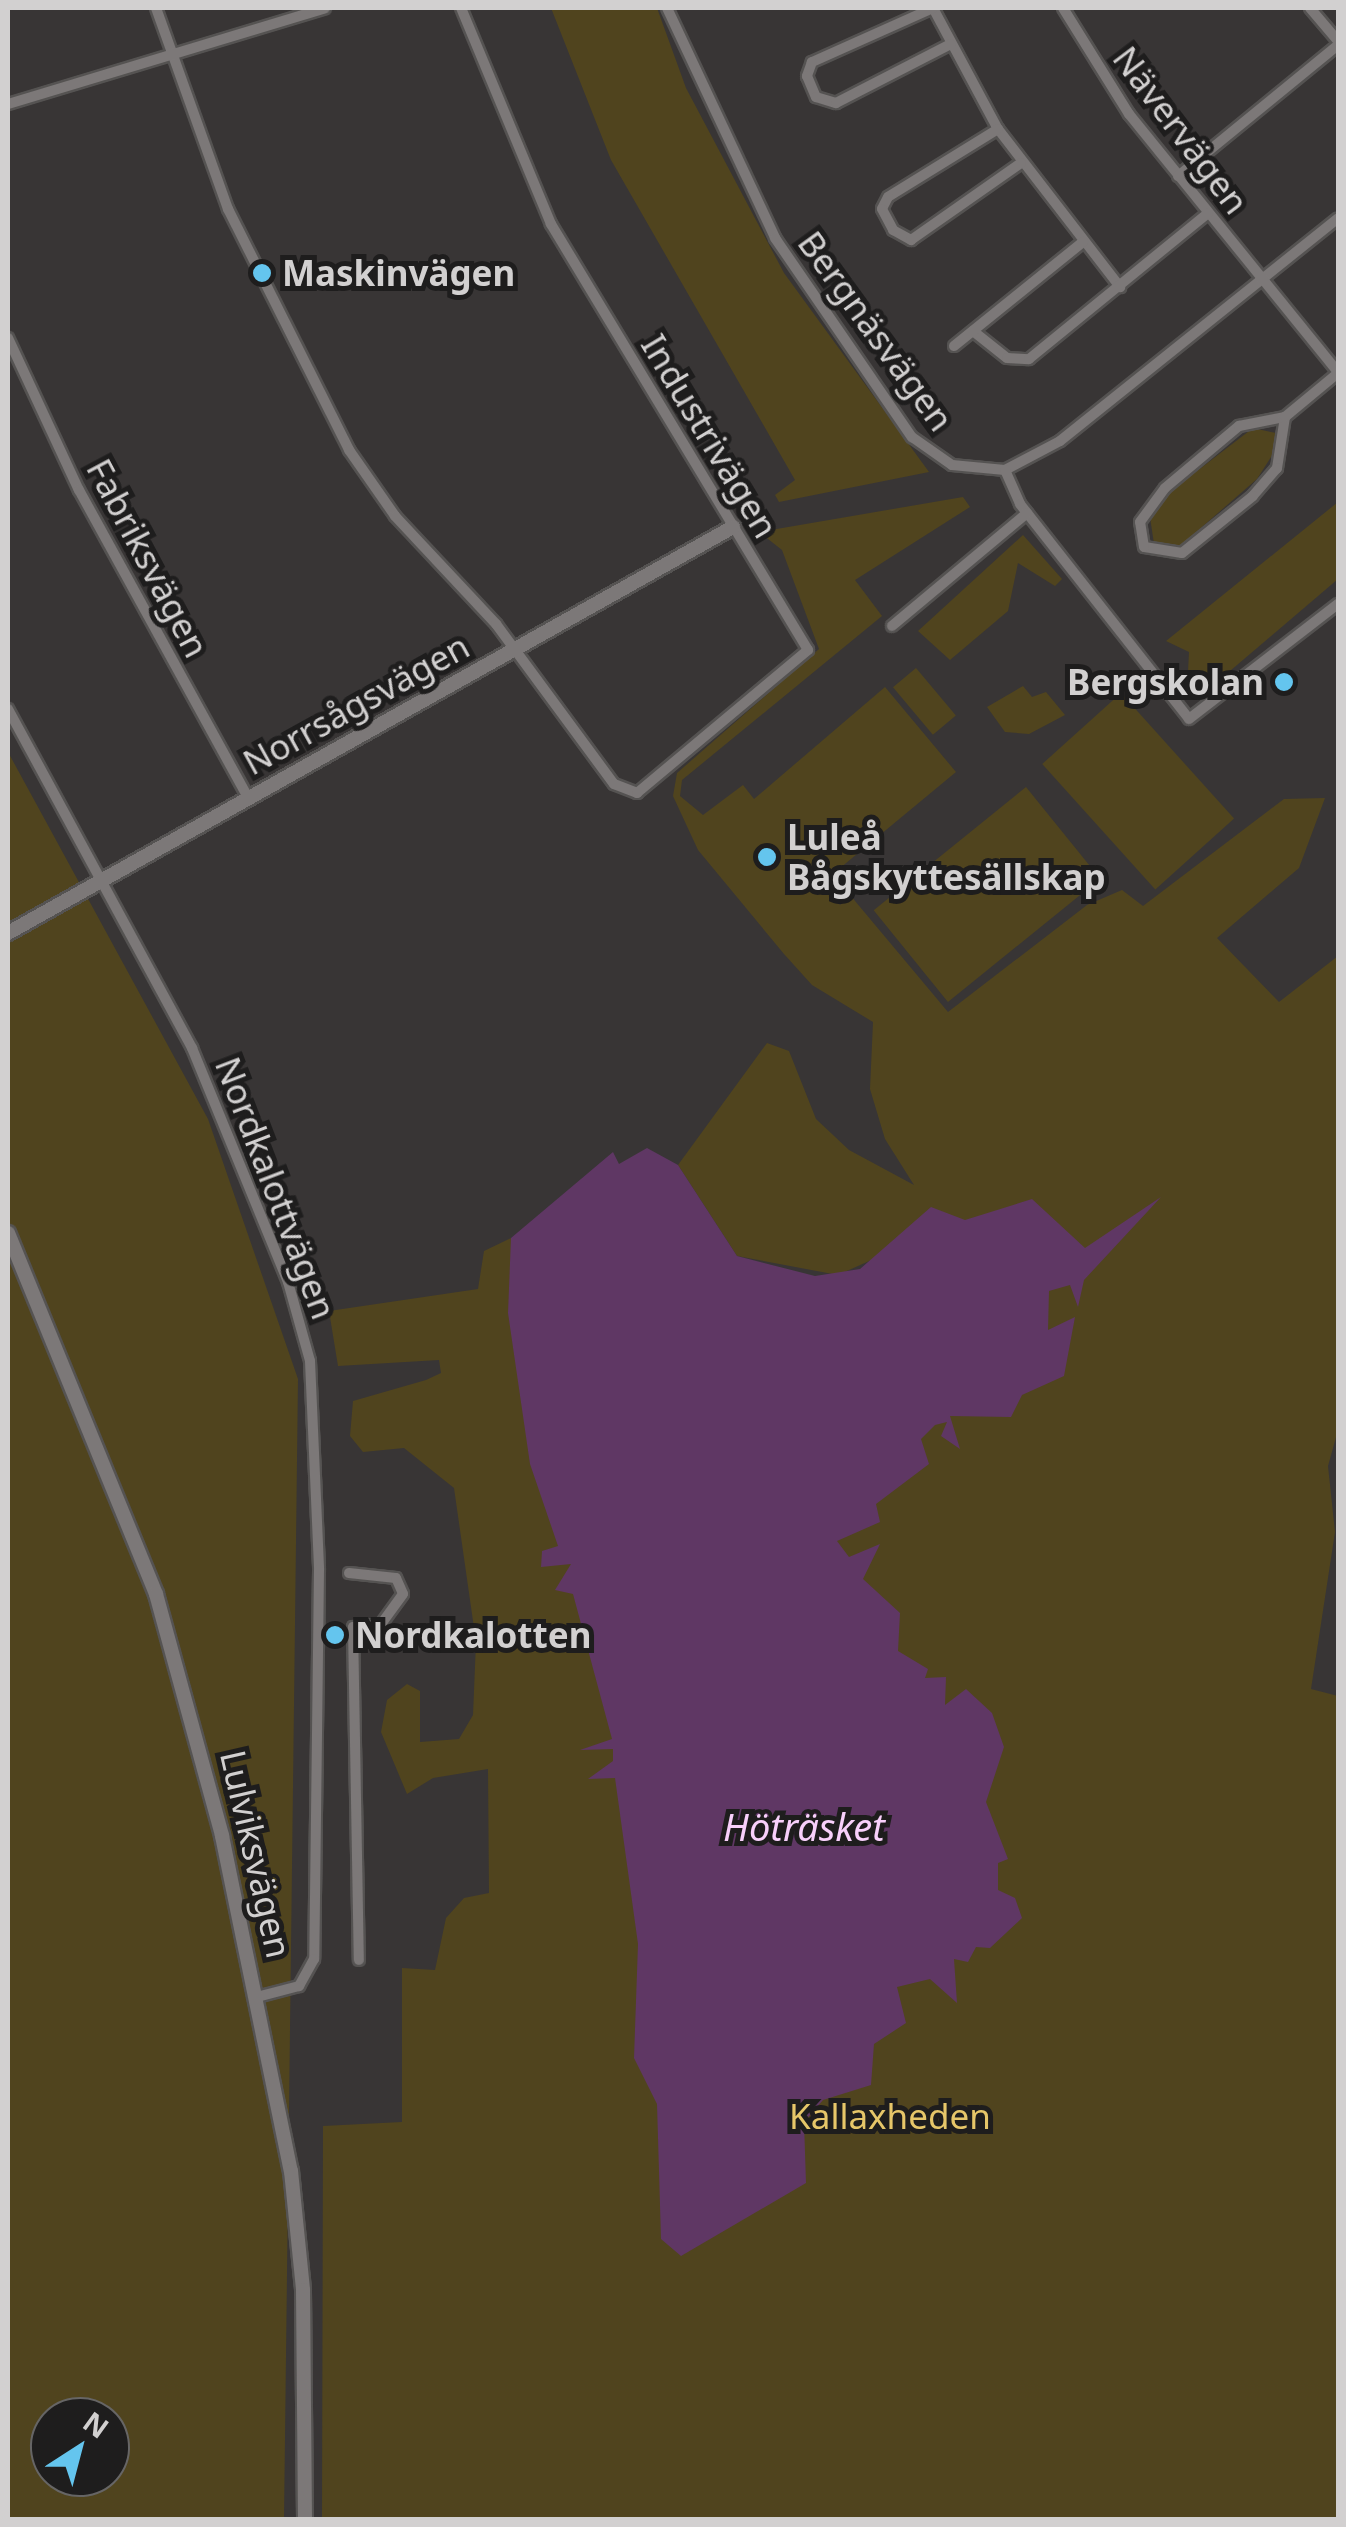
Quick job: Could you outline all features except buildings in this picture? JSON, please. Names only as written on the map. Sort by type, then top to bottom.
[{"type":"main road","name":"Norrsågsvägen","points":[[8,933],[733,528]]},
{"type":"main road","name":"Lulviksvägen","points":[[8,1233],[156,1594],[258,1997],[303,2290],[305,2520]]},
{"type":"street","points":[[156,8],[228,209],[348,450],[515,650]]},
{"type":"street","points":[[8,104],[325,8]]},
{"type":"street","name":"Industrivägen","points":[[461,8],[551,224],[806,655],[637,794],[622,792],[605,772],[515,650]]},
{"type":"street","name":"Bergnäsvägen","points":[[667,8],[758,207],[899,420],[941,461],[1005,470]]},
{"type":"street","points":[[951,44],[836,103],[816,97],[807,76],[812,62],[933,8],[998,129],[1082,242],[1120,286]]},
{"type":"street","name":"Nävervägen","points":[[1063,8],[1178,176],[1338,373]]},
{"type":"street","points":[[1178,176],[1338,43],[1310,8]]},
{"type":"street","points":[[998,129],[888,197],[882,209],[894,230],[911,240],[1021,163]]},
{"type":"street","points":[[973,330],[1007,358],[1029,359],[1208,213]]},
{"type":"street","points":[[1338,218],[1082,426],[1005,470],[1027,513],[1189,719],[1338,604]]},
{"type":"street","points":[[954,346],[1082,242]]},
{"type":"street","name":"Fabriksvägen","points":[[8,338],[79,490],[249,799]]},
{"type":"street","points":[[1285,417],[1277,468],[1253,496],[1182,552],[1144,547],[1140,522],[1165,488],[1238,426],[1285,417],[1338,373]]},
{"type":"street","points":[[892,626],[1027,513]]},
{"type":"street","name":"Nordkalottvägen","points":[[8,709],[107,879],[255,1196],[302,1322],[317,1409],[314,1959],[299,1986],[258,1997]]},
{"type":"street","points":[[349,1574],[396,1578],[403,1594],[380,1624],[354,1627],[358,1960]]},
{"type":"green space","points":[[551,8],[657,8],[686,88],[784,273],[929,472],[779,502],[775,495],[795,480],[611,160]]},
{"type":"green space","points":[[1253,428],[1276,433],[1278,446],[1257,479],[1179,547],[1154,544],[1150,517],[1171,491]]},
{"type":"green space","name":"Kallaxheden","points":[[963,497],[970,507],[855,580],[882,616],[682,780],[680,796],[703,815],[743,785],[754,799],[885,687],[956,772],[822,883],[840,905],[850,895],[948,1012],[1087,905],[1122,890],[1143,906],[1284,799],[1325,798],[1299,868],[1217,938],[1279,1002],[1338,956],[1338,1430],[1328,1466],[1335,1532],[1311,1689],[1338,1696],[1338,2519],[322,2520],[323,2126],[402,2122],[402,1968],[435,1970],[446,1918],[464,1898],[489,1893],[488,1769],[433,1778],[407,1794],[381,1732],[387,1700],[407,1684],[420,1691],[420,1742],[459,1739],[473,1715],[476,1642],[454,1488],[404,1448],[363,1452],[350,1436],[353,1401],[441,1373],[439,1360],[338,1366],[329,1311],[478,1289],[484,1251],[511,1238],[511,1284],[916,1293],[896,1238],[878,1257],[838,1275],[737,1256],[678,1165],[767,1043],[789,1051],[816,1119],[849,1150],[914,1185],[885,1139],[870,1089],[873,1022],[812,985],[784,954],[698,850],[673,796],[677,773],[819,649],[782,550],[759,532]]},
{"type":"green space","points":[[1338,502],[1338,579],[1210,688],[1187,691],[1189,652],[1166,641]]},
{"type":"green space","points":[[1023,535],[1062,579],[1055,586],[1018,563],[1008,611],[950,660],[918,631]]},
{"type":"green space","points":[[916,668],[956,715],[933,735],[893,687]]},
{"type":"green space","points":[[1023,686],[1032,697],[1046,692],[1065,715],[1029,734],[1005,732],[987,707]]},
{"type":"green space","points":[[1121,693],[1234,819],[1155,890],[1042,764]]},
{"type":"green space","points":[[8,752],[208,1119],[298,1379],[284,2519],[8,2519]]},
{"type":"green space","points":[[1026,787],[1100,879],[948,1002],[874,910]]},
{"type":"water","name":"Höträsket","points":[[647,1148],[678,1165],[737,1256],[815,1276],[860,1269],[931,1207],[965,1220],[1032,1199],[1085,1248],[1161,1197],[1084,1280],[1078,1307],[1070,1285],[1049,1291],[1048,1330],[1075,1317],[1064,1376],[1022,1395],[1011,1417],[950,1416],[960,1449],[941,1436],[947,1422],[935,1425],[921,1439],[929,1464],[876,1504],[880,1522],[837,1541],[849,1557],[880,1544],[863,1579],[900,1613],[898,1651],[928,1669],[925,1678],[946,1677],[945,1705],[966,1689],[992,1713],[1004,1747],[986,1802],[1008,1859],[998,1863],[998,1890],[1015,1898],[1022,1918],[990,1948],[976,1947],[968,1962],[954,1959],[957,2003],[930,1979],[897,1987],[906,2023],[874,2044],[871,2085],[823,2100],[804,2122],[806,2183],[681,2256],[661,2239],[657,2104],[634,2058],[638,1944],[615,1778],[588,1779],[613,1761],[613,1749],[580,1750],[612,1739],[573,1594],[555,1590],[571,1564],[541,1567],[542,1551],[558,1546],[530,1464],[508,1313],[511,1238],[613,1152],[619,1164]]},
{"type":"place","name":"Maskinvägen","points":[[262,273]]},
{"type":"place","name":"Bergskolan","points":[[1284,682]]},
{"type":"place","name":"Luleå Bågskyttesällskap","points":[[767,857]]},
{"type":"place","name":"Nordkalotten","points":[[335,1635]]}]
